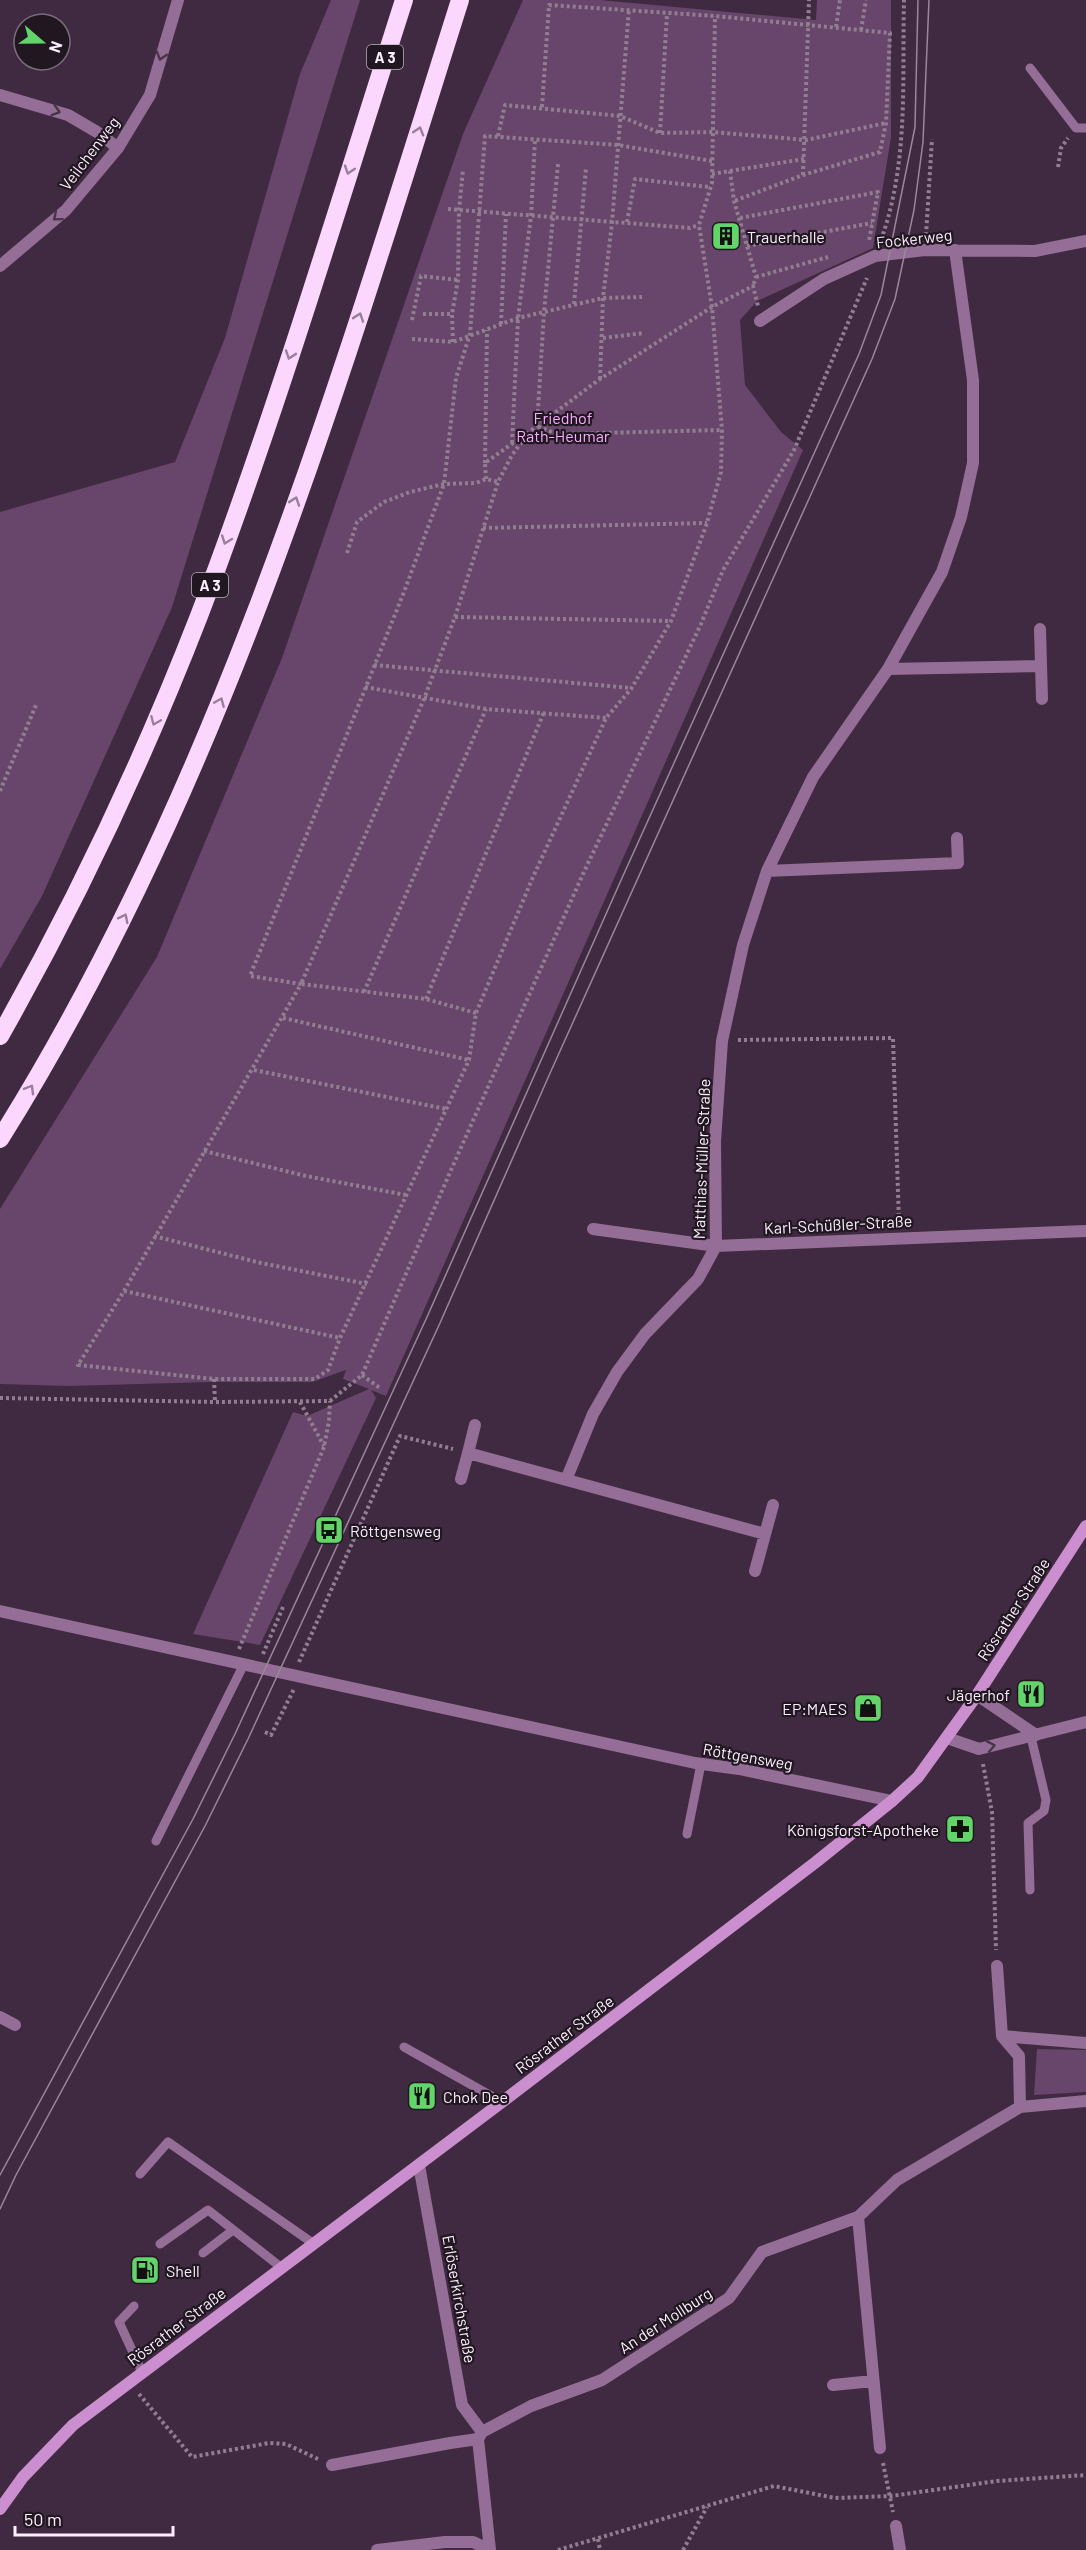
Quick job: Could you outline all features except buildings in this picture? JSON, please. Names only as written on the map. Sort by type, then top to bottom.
[{"type":"highway","name":"A 3","points":[[0,1036],[63,920],[134,770],[198,617],[293,348],[404,0]]},
{"type":"highway","points":[[0,1139],[63,1032],[126,915],[184,788],[248,635],[366,296],[460,0]]},
{"type":"main road","name":"Rösrather Straße","points":[[0,2509],[24,2477],[73,2425],[502,2102],[816,1862],[892,1801],[918,1777],[947,1738],[1086,1526]]},
{"type":"street","name":"Veilchenweg","points":[[0,266],[66,210],[118,148],[150,95],[178,0]]},
{"type":"street","points":[[0,95],[68,115],[118,148]]},
{"type":"street","name":"Fockerweg","points":[[760,321],[871,251],[1035,251],[1086,240]]},
{"type":"street","name":"Matthias-Müller-Straße","points":[[566,1480],[593,1413],[617,1372],[645,1334],[698,1279],[716,1246],[715,1141],[722,1041],[743,945],[767,871],[813,777],[888,669],[942,572],[961,517],[973,463],[973,380],[955,250]]},
{"type":"street","points":[[1040,629],[1042,699]]},
{"type":"street","points":[[888,669],[1040,666]]},
{"type":"street","points":[[767,871],[958,863],[957,838]]},
{"type":"street","name":"Karl-Schüßler-Straße","points":[[593,1229],[716,1246],[1086,1231]]},
{"type":"street","points":[[461,1479],[475,1425]]},
{"type":"street","points":[[468,1453],[765,1534]]},
{"type":"street","points":[[755,1571],[773,1504]]},
{"type":"street","name":"Röttgensweg","points":[[0,1611],[238,1665],[701,1764],[739,1769],[892,1801]]},
{"type":"street","points":[[977,1695],[1033,1736]]},
{"type":"street","points":[[947,1738],[979,1749],[1086,1722]]},
{"type":"street","points":[[997,1966],[1002,2036],[1019,2056],[1020,2107]]},
{"type":"street","points":[[0,2017],[15,2025]]},
{"type":"street","points":[[1002,2036],[1086,2043]]},
{"type":"street","name":"An der Mollburg","points":[[332,2465],[480,2436],[531,2406],[602,2380],[729,2298],[762,2252],[858,2217],[897,2180],[1020,2107],[1086,2101]]},
{"type":"street","name":"Erlöserkirchstraße","points":[[418,2165],[462,2405],[480,2436]]},
{"type":"street","points":[[858,2217],[880,2448]]},
{"type":"street","points":[[833,2385],[873,2381]]},
{"type":"street","points":[[480,2436],[490,2550]]},
{"type":"street","points":[[896,2526],[900,2550]]},
{"type":"street","points":[[377,2550],[473,2542],[490,2550]]},
{"type":"lane","points":[[1030,68],[1081,128]]},
{"type":"lane","points":[[156,1841],[238,1665]]},
{"type":"lane","points":[[1030,1890],[1028,1823],[1044,1811],[1046,1800],[1033,1736]]},
{"type":"lane","points":[[687,1834],[701,1764]]},
{"type":"lane","points":[[404,2047],[502,2102]]},
{"type":"lane","points":[[140,2174],[168,2142],[314,2244]]},
{"type":"lane","points":[[160,2244],[208,2210],[282,2268]]},
{"type":"lane","points":[[203,2253],[233,2230]]},
{"type":"lane","points":[[134,2306],[119,2322],[142,2372]]},
{"type":"path","points":[[803,175],[809,0]]},
{"type":"path","points":[[836,27],[840,0]]},
{"type":"path","points":[[861,30],[866,0]]},
{"type":"path","points":[[0,1398],[215,1402],[330,1401],[362,1375],[583,873],[701,624],[723,570],[794,450],[871,251],[889,218],[902,147],[904,0]]},
{"type":"path","points":[[542,107],[549,5],[715,16],[891,33],[886,123],[880,152],[803,175],[734,201]]},
{"type":"path","points":[[600,379],[603,298],[612,223],[629,9]]},
{"type":"path","points":[[660,133],[667,14]]},
{"type":"path","points":[[529,432],[512,455],[498,483],[455,616],[424,699],[301,984],[254,1070],[78,1365],[214,1379],[315,1379],[328,1370],[340,1338],[469,1060],[476,1013],[606,718],[631,688],[671,621],[707,523],[722,472],[722,430],[712,307],[699,225],[712,174],[715,16]]},
{"type":"path","points":[[498,136],[505,105],[620,116],[660,133],[713,132],[806,140],[886,123]]},
{"type":"path","points":[[1058,167],[1061,148],[1081,128]]},
{"type":"path","points":[[476,1013],[426,999],[250,976],[444,484],[456,378],[470,334],[485,136],[618,145],[712,161]]},
{"type":"path","points":[[512,443],[518,318],[531,216],[535,139]]},
{"type":"path","points":[[925,250],[932,139]]},
{"type":"path","points":[[712,174],[804,159]]},
{"type":"path","points":[[537,426],[544,312],[558,164]]},
{"type":"path","points":[[574,305],[586,168]]},
{"type":"path","points":[[453,342],[452,314],[458,280],[459,210],[463,170]]},
{"type":"path","points":[[730,171],[734,201],[756,277],[753,286],[760,321]]},
{"type":"path","points":[[627,222],[635,179],[710,187]]},
{"type":"path","points":[[740,218],[878,192],[872,223],[871,251]]},
{"type":"path","points":[[448,209],[690,228],[699,225]]},
{"type":"path","points":[[501,324],[506,214]]},
{"type":"path","points":[[747,246],[872,223]]},
{"type":"path","points":[[756,277],[834,256]]},
{"type":"path","points":[[412,320],[421,276],[458,280]]},
{"type":"path","points":[[485,463],[600,379],[712,307],[753,286]]},
{"type":"path","points":[[412,339],[453,342],[518,318],[603,298],[642,297]]},
{"type":"path","points":[[423,314],[452,314]]},
{"type":"path","points":[[486,479],[487,330]]},
{"type":"path","points":[[603,338],[644,333]]},
{"type":"path","points":[[537,426],[557,434],[722,430]]},
{"type":"path","points":[[347,553],[357,522],[384,502],[410,492],[444,484],[476,483],[486,479],[498,483]]},
{"type":"path","points":[[483,528],[707,523]]},
{"type":"path","points":[[455,616],[671,621]]},
{"type":"path","points":[[374,665],[631,688]]},
{"type":"path","points":[[365,687],[486,709],[606,718]]},
{"type":"path","points":[[0,791],[36,705]]},
{"type":"path","points":[[364,992],[486,709]]},
{"type":"path","points":[[426,999],[544,712]]},
{"type":"path","points":[[283,1018],[469,1060]]},
{"type":"path","points":[[722,1041],[892,1038],[899,1238]]},
{"type":"path","points":[[254,1070],[446,1109]]},
{"type":"path","points":[[204,1151],[306,1176],[406,1195]]},
{"type":"path","points":[[154,1236],[261,1263],[367,1284]]},
{"type":"path","points":[[124,1291],[340,1338]]},
{"type":"path","points":[[362,1375],[380,1388]]},
{"type":"path","points":[[214,1379],[215,1402]]},
{"type":"path","points":[[238,1665],[324,1447],[330,1421],[330,1401]]},
{"type":"path","points":[[300,1402],[324,1447]]},
{"type":"path","points":[[265,1732],[271,1735],[400,1436],[468,1453]]},
{"type":"path","points":[[256,1668],[283,1607]]},
{"type":"path","points":[[979,1749],[992,1812],[997,1966]]},
{"type":"path","points":[[129,2382],[192,2457],[269,2443],[285,2444],[332,2465]]},
{"type":"path","points":[[880,2448],[896,2526]]},
{"type":"path","points":[[558,2550],[774,2487],[836,2498],[891,2496],[997,2481],[1086,2475]]},
{"type":"path","points":[[683,2550],[707,2506]]},
{"type":"path","points":[[598,2539],[600,2550]]},
{"type":"green space","points":[[331,0],[360,0],[172,607],[42,896],[0,969],[0,512],[175,462],[225,338],[300,74]]},
{"type":"green space","name":"Friedhof Rath-Heumar","points":[[523,0],[600,0],[816,20],[817,0],[891,0],[891,137],[873,248],[757,301],[740,320],[745,385],[781,432],[803,450],[386,1396],[371,1390],[376,1398],[260,1645],[193,1634],[293,1412],[307,1416],[369,1389],[343,1379],[346,1370],[312,1382],[69,1386],[0,1384],[0,1209],[157,957],[282,658],[463,134]]},
{"type":"green space","points":[[1037,2049],[1086,2050],[1086,2092],[1034,2095]]},
{"type":"tram line","points":[[0,2175],[193,1819],[235,1734],[427,1317],[859,354],[881,295],[915,127],[918,0]]},
{"type":"tram line","points":[[0,2209],[16,2175],[205,1826],[248,1739],[440,1323],[872,359],[895,299],[914,210],[923,142],[929,0]]},
{"type":"place","name":"Trauerhalle","points":[[726,236]]},
{"type":"place","name":"Röttgensweg","points":[[329,1530]]},
{"type":"place","name":"Jägerhof","points":[[1031,1694]]},
{"type":"place","name":"EP:MAES","points":[[868,1708]]},
{"type":"place","name":"Königsforst-Apotheke","points":[[960,1829]]},
{"type":"place","name":"Chok Dee","points":[[422,2096]]},
{"type":"place","name":"Shell","points":[[145,2270]]}]
